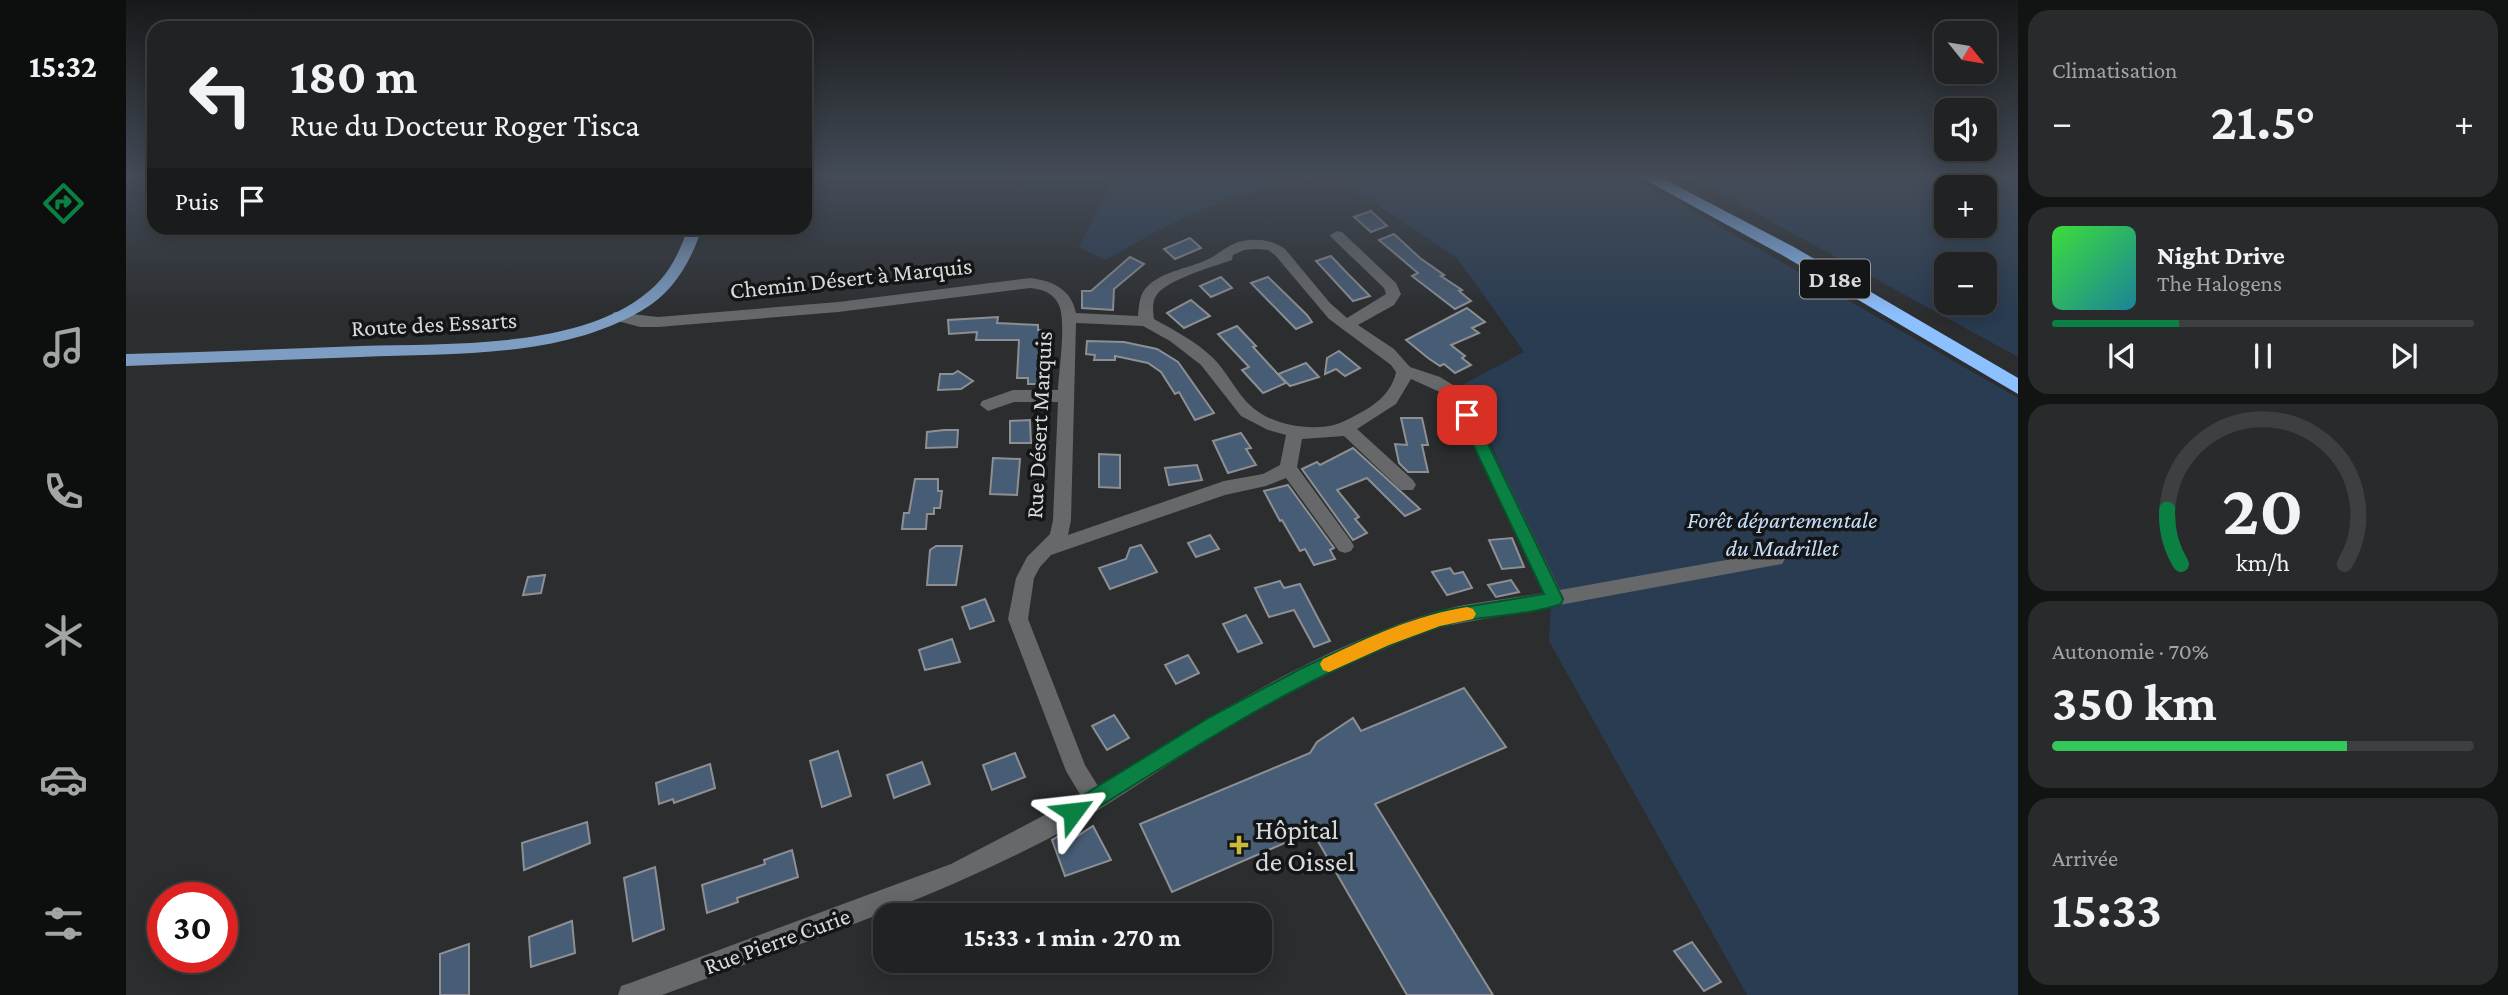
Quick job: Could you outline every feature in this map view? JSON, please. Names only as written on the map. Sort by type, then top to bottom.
[{"type":"highway","name":"D 18e","points":[[1736,223],[1788,251],[2018,387]]},
{"type":"highway","name":"D 18e","points":[[1754,223],[2018,370]]},
{"type":"main road","name":"Route des Essarts","points":[[126,360],[517,343],[573,333],[619,316],[637,306],[670,280],[689,251],[693,235]]},
{"type":"street","points":[[1337,235],[1391,286],[1394,294],[1390,301],[1346,325]]},
{"type":"street","points":[[1069,318],[1146,321],[1175,337],[1207,361],[1247,412],[1274,426],[1295,432],[1306,434],[1338,431],[1370,415],[1390,400],[1402,382],[1404,371],[1397,359],[1346,325],[1325,307],[1288,261],[1251,253],[1218,260],[1151,291],[1146,303],[1146,321]]},
{"type":"street","name":"Chemin Désert à Marquis","points":[[619,316],[640,322],[658,322],[838,307],[1030,283],[1045,285],[1059,292],[1065,300],[1069,318]]},
{"type":"street","name":"Rue Désert Marquis","points":[[1069,318],[1062,520],[1058,537],[1033,562],[1025,578],[1018,619],[1077,771],[1095,800]]},
{"type":"street","points":[[1404,371],[1437,382],[1452,391],[1467,415],[1555,599]]},
{"type":"street","points":[[988,405],[1013,396],[1066,396]]},
{"type":"street","points":[[1345,427],[1407,485]]},
{"type":"street","points":[[1048,549],[1224,488],[1251,481],[1272,480],[1288,468],[1295,432]]},
{"type":"street","points":[[1288,468],[1345,546]]},
{"type":"street","name":"Rue Pierre Curie","points":[[630,995],[956,873],[1035,834],[1095,800],[1217,723],[1308,674],[1382,639],[1440,619],[1776,559]]},
{"type":"green space","name":"Forêt départementale du Madrillet","points":[[1091,223],[1172,223],[1105,260],[1079,247]]},
{"type":"green space","name":"Forêt départementale du Madrillet","points":[[1405,223],[1715,223],[2018,398],[2018,995],[1747,995],[1549,641],[1552,582],[1464,384],[1524,352],[1457,258]]},
{"type":"green space","points":[[1775,223],[1934,223],[1934,238],[1997,238],[1997,223],[2018,223],[2018,357],[1941,315],[1997,315],[1997,252],[1934,252],[1934,311]]},
{"type":"building","points":[[1361,223],[1384,223],[1387,226],[1371,232]]},
{"type":"building","points":[[1394,234],[1444,275],[1441,276],[1462,290],[1459,291],[1471,301],[1455,309],[1412,276],[1418,273],[1379,240]]},
{"type":"building","points":[[1190,238],[1201,248],[1175,259],[1164,249]]},
{"type":"building","points":[[1331,256],[1370,296],[1353,301],[1316,261]]},
{"type":"building","points":[[1130,257],[1144,264],[1114,289],[1113,310],[1082,308],[1082,291],[1091,291]]},
{"type":"building","points":[[1221,277],[1232,288],[1211,297],[1200,286]]},
{"type":"building","points":[[1268,277],[1312,322],[1296,329],[1251,283]]},
{"type":"building","points":[[1191,300],[1210,316],[1184,328],[1167,313]]},
{"type":"building","points":[[1467,308],[1485,322],[1472,328],[1479,333],[1451,345],[1465,356],[1462,358],[1471,365],[1455,373],[1444,364],[1440,366],[1428,358],[1406,340]]},
{"type":"building","points":[[998,317],[997,323],[1038,325],[1038,330],[1041,330],[1043,384],[1028,384],[1028,378],[1017,378],[1019,340],[976,340],[977,332],[949,334],[948,320]]},
{"type":"building","points":[[1237,326],[1286,383],[1263,393],[1242,370],[1249,367],[1218,334]]},
{"type":"building","points":[[1087,341],[1124,342],[1157,349],[1178,362],[1214,413],[1195,420],[1179,392],[1175,394],[1161,372],[1148,363],[1115,356],[1115,360],[1094,360],[1095,355],[1086,354]]},
{"type":"building","points":[[1339,351],[1360,368],[1345,376],[1336,369],[1325,374],[1327,358]]},
{"type":"building","points":[[1306,363],[1319,377],[1290,386],[1278,374]]},
{"type":"building","points":[[958,371],[973,381],[961,389],[938,390],[940,374],[953,374]]},
{"type":"building","points":[[1401,418],[1422,418],[1428,445],[1422,445],[1428,472],[1408,472],[1399,463],[1395,444],[1407,445]]},
{"type":"building","points":[[1030,420],[1031,443],[1010,443],[1010,421]]},
{"type":"building","points":[[958,430],[957,447],[926,448],[927,432]]},
{"type":"building","points":[[1241,433],[1251,448],[1246,449],[1256,465],[1228,473],[1213,441]]},
{"type":"building","points":[[1353,448],[1420,509],[1405,516],[1367,478],[1337,490],[1359,517],[1355,519],[1367,533],[1353,540],[1302,469],[1317,462],[1320,465]]},
{"type":"building","points":[[1099,454],[1120,455],[1120,488],[1099,487]]},
{"type":"building","points":[[993,458],[1020,459],[1017,495],[990,494]]},
{"type":"building","points":[[1197,465],[1202,480],[1169,485],[1165,468]]},
{"type":"building","points":[[915,479],[938,479],[938,491],[942,491],[940,508],[934,508],[934,514],[927,514],[926,529],[902,529],[904,513],[909,513]]},
{"type":"building","points":[[1288,485],[1334,548],[1330,550],[1335,559],[1314,565],[1305,549],[1300,551],[1282,520],[1280,521],[1264,491]]},
{"type":"building","points":[[1210,535],[1219,549],[1196,557],[1188,543]]},
{"type":"building","points":[[1512,538],[1524,567],[1502,569],[1489,540]]},
{"type":"building","points":[[1141,545],[1157,572],[1110,589],[1099,568],[1126,559],[1130,548]]},
{"type":"building","points":[[936,546],[962,546],[956,585],[927,585],[930,550]]},
{"type":"building","points":[[1450,568],[1454,574],[1463,572],[1472,588],[1447,595],[1432,572]]},
{"type":"building","points":[[545,575],[541,593],[523,595],[528,577]]},
{"type":"building","points":[[1511,580],[1519,592],[1496,597],[1488,585]]},
{"type":"building","points":[[1280,581],[1284,588],[1300,584],[1330,641],[1314,647],[1294,610],[1269,617],[1255,588]]},
{"type":"building","points":[[985,599],[994,621],[970,629],[962,607]]},
{"type":"building","points":[[1246,615],[1262,643],[1238,652],[1223,624]]},
{"type":"building","points":[[952,639],[960,662],[925,670],[919,650]]},
{"type":"building","points":[[1188,655],[1199,673],[1176,684],[1165,665]]},
{"type":"building","name":"Hôpital de Oissel","points":[[1464,688],[1506,747],[1375,804],[1493,995],[1407,995],[1312,831],[1172,892],[1140,824],[1310,753],[1317,742],[1353,718],[1361,731]]},
{"type":"building","points":[[1114,715],[1129,738],[1107,750],[1092,726]]},
{"type":"building","points":[[838,751],[851,796],[822,807],[810,761]]},
{"type":"building","points":[[1015,753],[1025,777],[992,790],[983,765]]},
{"type":"building","points":[[922,762],[930,784],[894,798],[887,775]]},
{"type":"building","points":[[710,764],[715,788],[674,803],[673,799],[659,804],[656,783]]},
{"type":"building","points":[[587,822],[590,843],[524,870],[522,843]]},
{"type":"building","points":[[1093,826],[1111,860],[1065,876],[1052,840],[1064,833],[1068,842]]},
{"type":"building","points":[[792,850],[798,877],[737,898],[738,902],[707,913],[702,885],[765,864],[764,860]]},
{"type":"building","points":[[655,867],[664,929],[633,941],[624,878]]},
{"type":"building","points":[[572,921],[575,953],[531,967],[529,937]]},
{"type":"building","points":[[1692,942],[1721,982],[1704,991],[1674,951]]},
{"type":"building","points":[[469,944],[469,995],[440,995],[440,954]]},
{"type":"slow traffic","points":[[1329,664],[1382,639],[1440,619],[1467,614]]},
{"type":"place","name":"Hôpital de Oissel","points":[[1239,845]]},
{"type":"route","points":[[1073,812],[1217,723],[1308,674],[1382,639],[1440,619],[1555,599],[1467,415]]}]
